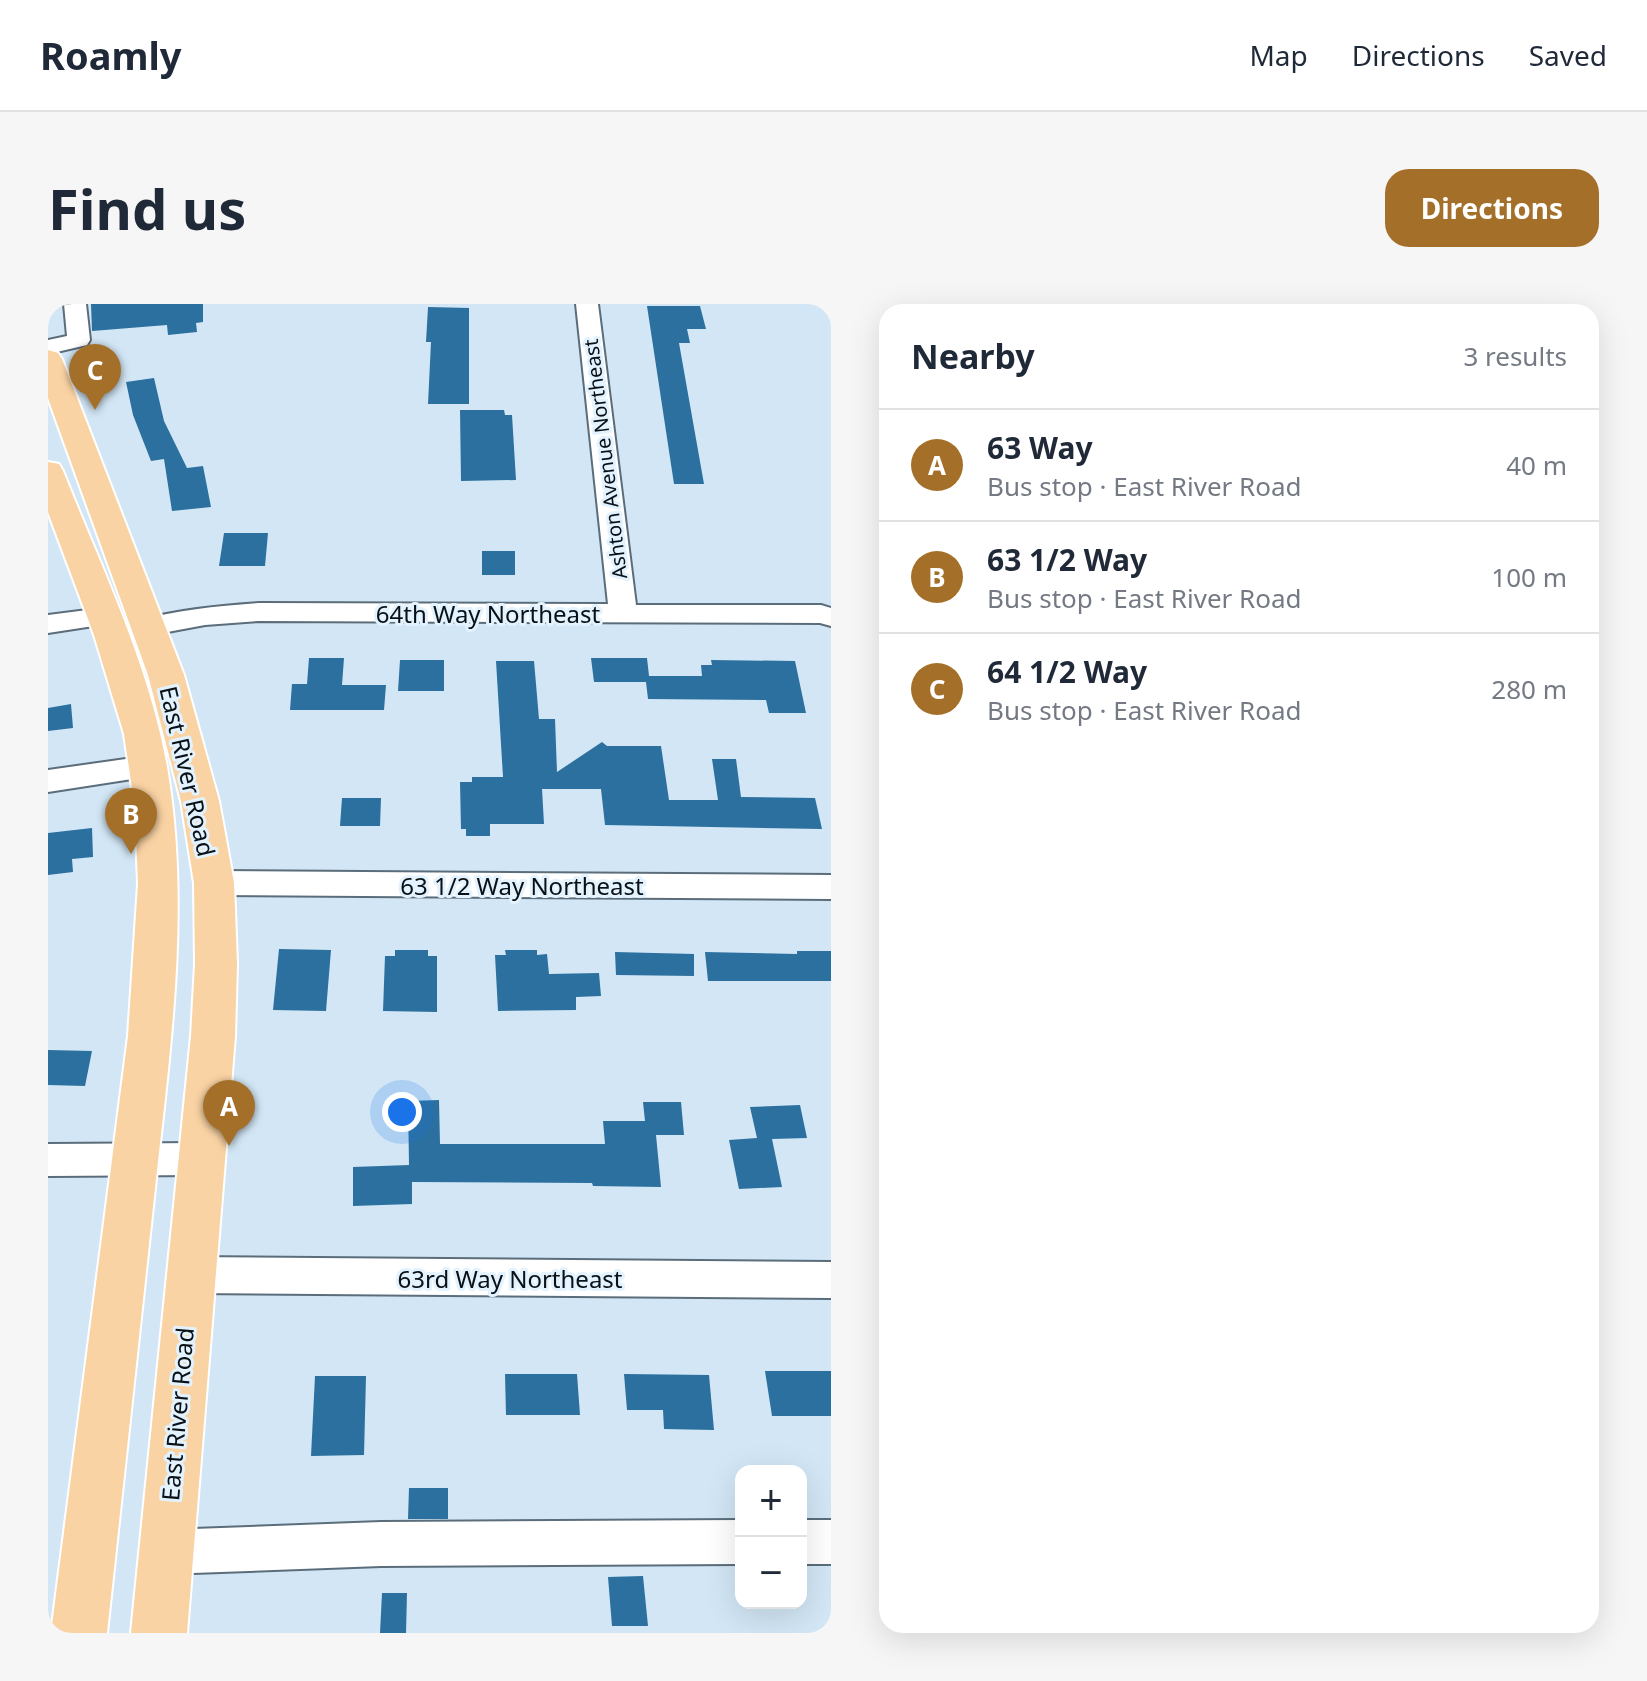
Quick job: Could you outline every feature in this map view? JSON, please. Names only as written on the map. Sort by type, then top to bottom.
[{"type":"main road","name":"East River Road","points":[[48,359],[166,675],[200,801],[214,883],[216,964],[213,1036],[159,1633]]},
{"type":"main road","name":"East River Road","points":[[48,471],[56,514],[103,617],[127,681],[142,735],[155,815],[159,886],[158,958],[79,1633]]},
{"type":"street","points":[[48,347],[79,340],[75,304]]},
{"type":"street","name":"Ashton Avenue Northeast","points":[[587,304],[623,614]]},
{"type":"street","name":"64th Way Northeast","points":[[146,627],[205,616],[258,612],[821,614],[831,617]]},
{"type":"street","points":[[48,624],[103,617]]},
{"type":"street","points":[[48,781],[147,767]]},
{"type":"street","name":"63 1/2 Way Northeast","points":[[214,883],[831,887]]},
{"type":"street","points":[[48,1160],[201,1159]]},
{"type":"street","name":"63rd Way Northeast","points":[[189,1275],[831,1280]]},
{"type":"street","points":[[165,1552],[381,1544],[735,1542]]},
{"type":"street","points":[[807,1542],[831,1542]]},
{"type":"building","points":[[91,304],[203,304],[203,322],[196,323],[197,332],[168,335],[167,325],[92,331]]},
{"type":"building","points":[[647,306],[700,306],[706,329],[687,329],[690,343],[679,343],[704,484],[674,484]]},
{"type":"building","points":[[428,307],[469,308],[469,404],[428,404],[431,342],[426,342]]},
{"type":"building","points":[[154,378],[164,421],[187,468],[203,466],[211,507],[172,511],[164,459],[151,461],[133,415],[126,382]]},
{"type":"building","points":[[460,410],[504,410],[505,415],[512,415],[516,480],[461,481]]},
{"type":"building","points":[[224,533],[268,533],[265,566],[219,566]]},
{"type":"building","points":[[482,551],[515,551],[515,575],[482,575]]},
{"type":"building","points":[[309,658],[344,658],[342,685],[386,685],[384,710],[290,710],[292,684],[307,684]]},
{"type":"building","points":[[591,658],[647,658],[649,676],[702,676],[701,665],[712,665],[711,660],[795,661],[806,713],[769,713],[766,700],[648,699],[646,682],[594,682]]},
{"type":"building","points":[[400,660],[444,660],[444,691],[398,691]]},
{"type":"building","points":[[496,661],[534,661],[539,719],[555,719],[557,772],[602,742],[607,746],[661,746],[669,800],[718,800],[712,759],[736,759],[741,797],[815,798],[822,829],[605,825],[601,789],[542,789],[544,824],[490,824],[490,836],[466,836],[466,829],[461,829],[460,782],[472,782],[472,777],[503,777]]},
{"type":"building","points":[[71,704],[73,728],[48,731],[48,708]]},
{"type":"building","points":[[342,798],[381,798],[380,826],[340,826]]},
{"type":"building","points":[[92,828],[93,857],[72,859],[73,872],[48,875],[48,833]]},
{"type":"building","points":[[279,949],[331,950],[326,1011],[273,1010]]},
{"type":"building","points":[[395,950],[428,950],[428,956],[437,956],[437,1012],[383,1011],[385,956],[395,956]]},
{"type":"building","points":[[505,950],[537,950],[537,955],[547,954],[549,974],[599,973],[601,996],[576,997],[576,1010],[498,1011],[495,955],[506,955]]},
{"type":"building","points":[[797,951],[831,951],[831,981],[708,981],[705,952],[797,954]]},
{"type":"building","points":[[615,952],[694,954],[694,976],[616,975]]},
{"type":"building","points":[[48,1050],[92,1051],[85,1086],[48,1085]]},
{"type":"building","points":[[439,1100],[440,1144],[605,1144],[603,1121],[645,1121],[643,1102],[681,1102],[684,1135],[656,1135],[661,1187],[593,1186],[592,1183],[412,1182],[412,1204],[353,1206],[353,1167],[409,1165],[408,1101]]},
{"type":"building","points":[[800,1105],[807,1138],[772,1139],[782,1187],[739,1189],[729,1140],[757,1138],[750,1107]]},
{"type":"building","points":[[765,1371],[831,1371],[831,1416],[772,1416]]},
{"type":"building","points":[[505,1374],[577,1374],[580,1415],[506,1415]]},
{"type":"building","points":[[624,1374],[709,1375],[714,1430],[664,1429],[663,1410],[627,1410]]},
{"type":"building","points":[[315,1376],[366,1376],[364,1455],[311,1456]]},
{"type":"building","points":[[409,1488],[448,1488],[448,1519],[408,1519]]},
{"type":"building","points":[[643,1576],[648,1626],[612,1626],[608,1577]]},
{"type":"building","points":[[382,1593],[407,1593],[406,1633],[380,1633]]},
{"type":"place","name":"64 1/2 Way","points":[[95,410]]},
{"type":"place","name":"63 1/2 Way","points":[[131,854]]},
{"type":"place","name":"63 Way","points":[[229,1146]]}]
